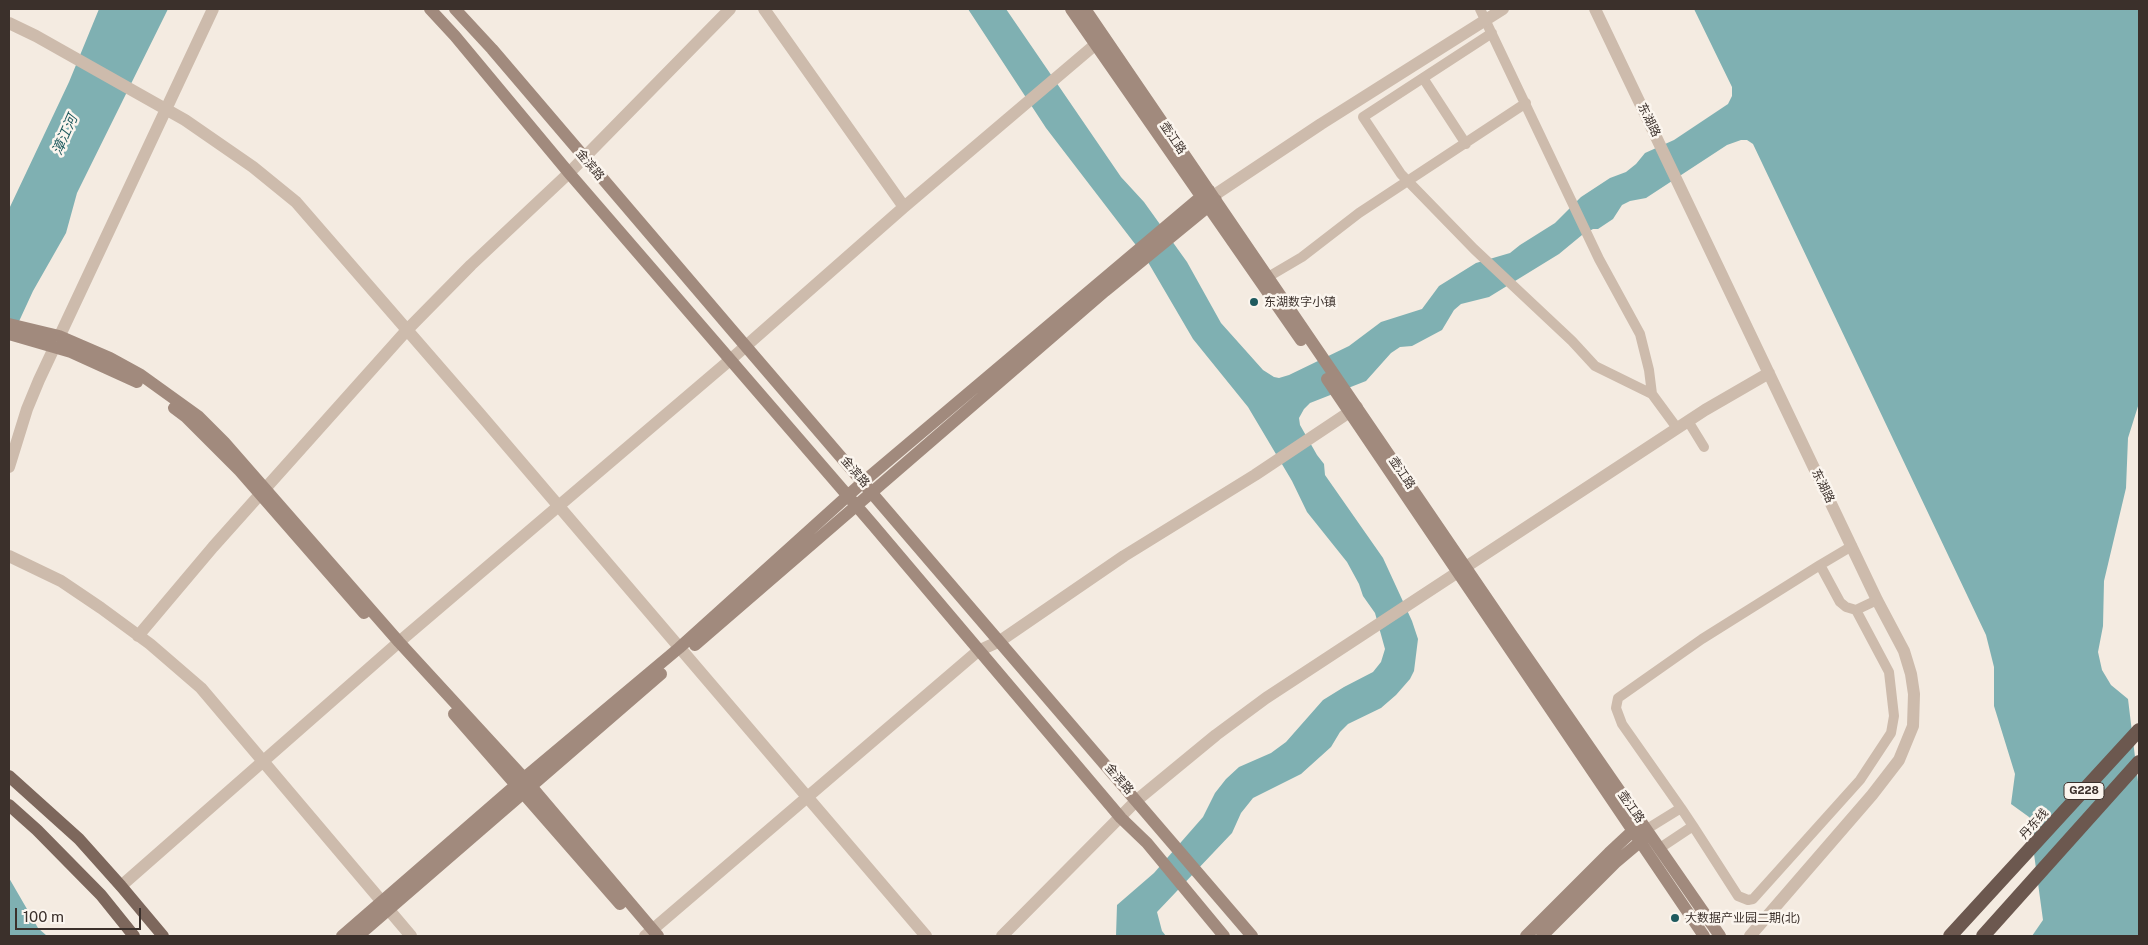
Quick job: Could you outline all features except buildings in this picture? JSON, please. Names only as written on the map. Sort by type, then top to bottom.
[{"type":"highway","name":"丹东线","points":[[1950,936],[2139,730]]},
{"type":"highway","name":"G228","points":[[1982,936],[2139,762]]},
{"type":"main road","name":"金滨路","points":[[430,9],[1121,818],[1147,843],[1224,936]]},
{"type":"main road","name":"金滨路","points":[[455,9],[584,156],[1252,936]]},
{"type":"main road","name":"壶江路","points":[[1072,9],[1100,41],[1209,198],[1643,832],[1704,936]]},
{"type":"main road","name":"壶江路","points":[[1085,9],[1100,41]]},
{"type":"main road","points":[[539,136],[555,123]]},
{"type":"main road","points":[[601,210],[616,195]]},
{"type":"main road","points":[[342,936],[385,906],[682,651],[856,506],[1125,268],[1177,215],[1209,198]]},
{"type":"main road","points":[[682,651],[863,482],[1125,268],[1185,225],[1209,198]]},
{"type":"main road","name":"壶江路","points":[[1209,198],[1268,277],[1316,354]]},
{"type":"main road","points":[[9,324],[28,334]]},
{"type":"main road","points":[[9,334],[28,334],[90,348],[124,365],[186,407],[224,442],[263,492],[524,786],[650,935]]},
{"type":"main road","points":[[9,776],[79,839],[122,886],[163,936]]},
{"type":"main road","points":[[9,805],[101,894],[134,936]]},
{"type":"main road","points":[[1526,936],[1643,832]]},
{"type":"main road","points":[[1542,936],[1616,863],[1643,832]]},
{"type":"main road","name":"壶江路","points":[[1643,832],[1660,848],[1720,936]]},
{"type":"main road","points":[[358,936],[385,906]]},
{"type":"street","points":[[9,467],[27,409],[57,341],[213,9]]},
{"type":"street","points":[[138,636],[213,546],[407,330],[569,173],[730,9]]},
{"type":"street","points":[[764,9],[904,207]]},
{"type":"street","points":[[1209,198],[1483,14],[1503,9]]},
{"type":"street","name":"东湖路","points":[[1595,9],[1877,600],[1904,651],[1912,674],[1914,694],[1913,726],[1899,760],[1872,795],[1750,936]]},
{"type":"street","points":[[1483,14],[1599,259],[1640,334],[1649,370],[1652,394]]},
{"type":"street","points":[[9,23],[167,109],[244,160],[296,202],[559,506],[926,936]]},
{"type":"street","points":[[1492,33],[1363,117],[1401,174],[1474,250],[1572,341],[1595,366],[1652,394],[1677,428]]},
{"type":"street","points":[[122,886],[396,644],[730,360],[904,207],[1100,41]]},
{"type":"street","points":[[1422,78],[1466,144]]},
{"type":"street","points":[[1268,277],[1302,257],[1359,213],[1409,182],[1526,103]]},
{"type":"street","points":[[1002,936],[1137,800],[1216,734],[1266,698],[1677,428],[1769,374]]},
{"type":"street","points":[[650,935],[807,797],[978,651],[1000,641],[1124,556],[1255,476],[1328,428],[1350,404]]},
{"type":"street","points":[[1688,421],[1704,447]]},
{"type":"street","points":[[1852,546],[1702,640],[1616,702],[1616,708],[1622,724],[1681,808],[1738,896],[1748,900],[1753,899],[1860,780],[1890,734],[1894,708],[1889,672],[1856,610]]},
{"type":"street","points":[[9,556],[61,581],[138,636],[201,688],[411,936]]},
{"type":"street","points":[[1820,565],[1840,602],[1846,607],[1856,610],[1877,600]]},
{"type":"street","points":[[1643,832],[1681,808]]},
{"type":"street","points":[[1660,848],[1693,826]]},
{"type":"water","name":"漳江河","points":[[99,9],[168,9],[77,193],[66,233],[33,291],[9,343],[9,209],[69,82]]},
{"type":"water","points":[[968,9],[1006,9],[1121,177],[1144,202],[1187,262],[1221,323],[1263,370],[1279,378],[1349,346],[1381,322],[1422,309],[1439,286],[1476,263],[1510,253],[1555,223],[1581,197],[1610,178],[1626,172],[1645,153],[1674,140],[1728,104],[1732,96],[1732,87],[1694,9],[2139,9],[2139,403],[2128,438],[2126,488],[2104,581],[2103,626],[2098,652],[2102,670],[2111,685],[2128,699],[2139,790],[2139,936],[2032,936],[2043,920],[2029,817],[2011,804],[2015,774],[1994,706],[1994,667],[1986,635],[1753,144],[1747,140],[1741,140],[1727,145],[1646,198],[1630,201],[1622,205],[1613,219],[1598,229],[1593,229],[1582,235],[1559,254],[1489,297],[1461,304],[1454,310],[1442,330],[1412,346],[1400,347],[1391,353],[1366,381],[1310,403],[1304,409],[1299,418],[1300,425],[1324,464],[1325,475],[1383,558],[1412,621],[1418,639],[1414,671],[1410,679],[1396,695],[1381,708],[1348,724],[1340,732],[1331,747],[1301,774],[1253,798],[1241,813],[1232,833],[1157,912],[1162,931],[1166,936],[1116,936],[1117,905],[1154,873],[1203,817],[1215,793],[1226,779],[1239,767],[1271,753],[1286,742],[1323,700],[1373,672],[1381,662],[1385,649],[1375,613],[1363,596],[1347,562],[1307,512],[1292,481],[1248,407],[1193,339],[1145,257],[1046,128]]},
{"type":"water","points":[[9,878],[38,928],[47,936],[9,936]]},
{"type":"place","name":"东湖数字小镇","points":[[1254,302]]},
{"type":"place","name":"大数据产业园二期(北)","points":[[1675,918]]}]
